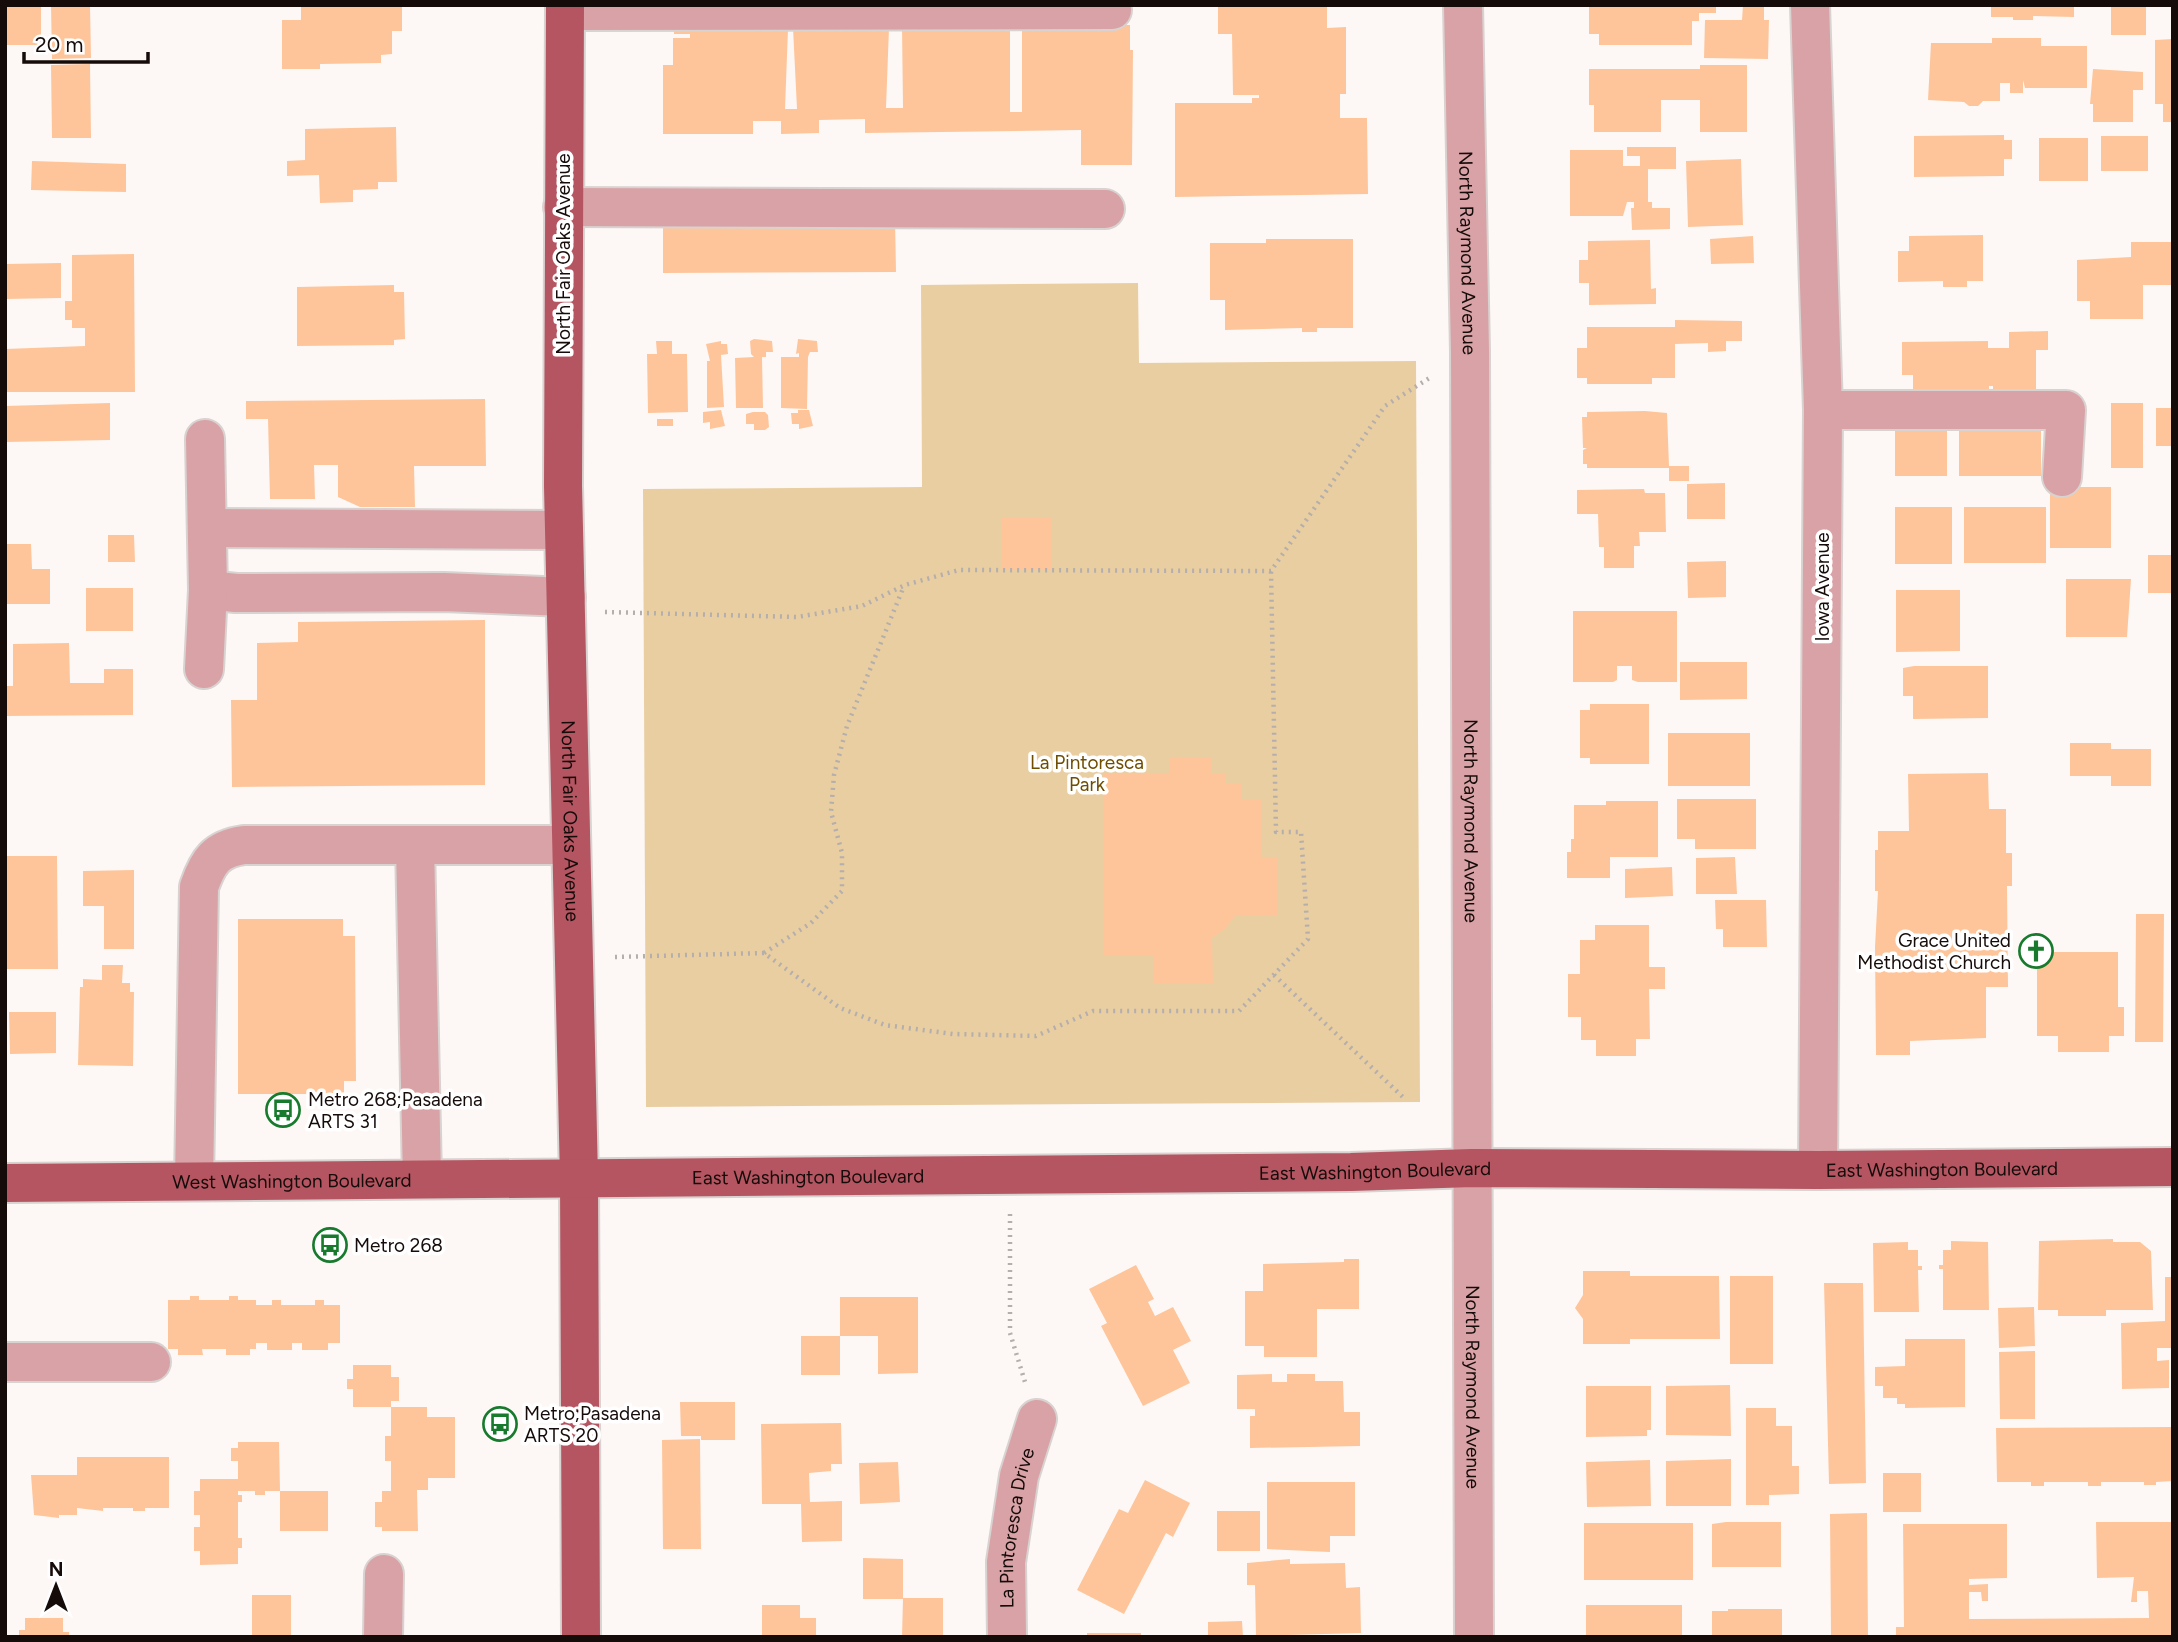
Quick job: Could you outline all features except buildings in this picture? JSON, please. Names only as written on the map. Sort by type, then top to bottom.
[{"type":"main road","name":"North Fair Oaks Avenue","points":[[565,8],[564,530],[579,1178],[581,1637]]},
{"type":"main road","name":"East Washington Boulevard","points":[[579,1178],[1351,1172],[1472,1168],[1818,1170],[2173,1167]]},
{"type":"main road","name":"West Washington Boulevard","points":[[5,1183],[579,1178]]},
{"type":"street","name":"North Raymond Avenue","points":[[1463,5],[1470,352],[1474,1637]]},
{"type":"street","name":"Iowa Avenue","points":[[1810,5],[1823,410],[1818,1170]]},
{"type":"street","points":[[565,8],[1112,10]]},
{"type":"street","points":[[563,207],[1105,209]]},
{"type":"street","points":[[1823,410],[2066,410],[2062,477]]},
{"type":"street","points":[[204,668],[208,590],[205,439]]},
{"type":"street","points":[[208,528],[564,530]]},
{"type":"street","points":[[208,590],[236,593],[444,592],[566,604]]},
{"type":"street","points":[[194,1181],[199,887],[208,862],[224,848],[244,845],[571,845]]},
{"type":"street","points":[[415,845],[422,1179]]},
{"type":"street","points":[[5,1362],[152,1362]]},
{"type":"street","name":"La Pintoresca Drive","points":[[1007,1637],[1006,1562],[1019,1476],[1037,1419]]},
{"type":"street","points":[[383,1637],[384,1574]]},
{"type":"path","points":[[764,953],[841,1008],[885,1025],[953,1034],[1035,1036],[1093,1011],[1239,1011],[1308,939],[1301,832],[1276,832],[1271,571],[1385,406],[1470,352]]},
{"type":"path","points":[[566,604],[797,617],[862,606],[905,585],[959,570],[1271,571]]},
{"type":"path","points":[[574,958],[764,953],[811,923],[842,891],[842,853],[831,812],[834,775],[847,726],[905,585]]},
{"type":"path","points":[[1274,975],[1405,1098]]},
{"type":"path","points":[[1010,1175],[1010,1333],[1037,1419]]},
{"type":"green space","name":"La Pintoresca Park","points":[[1138,283],[1139,363],[1416,361],[1420,1102],[646,1107],[643,489],[922,487],[921,285]]},
{"type":"place","name":"Grace United Methodist Church","points":[[2036,951]]},
{"type":"place","name":"Metro 268;Pasadena ARTS 31","points":[[283,1110]]},
{"type":"place","name":"Metro 268","points":[[330,1245]]},
{"type":"place","name":"Metro;Pasadena ARTS 20","points":[[500,1424]]}]
